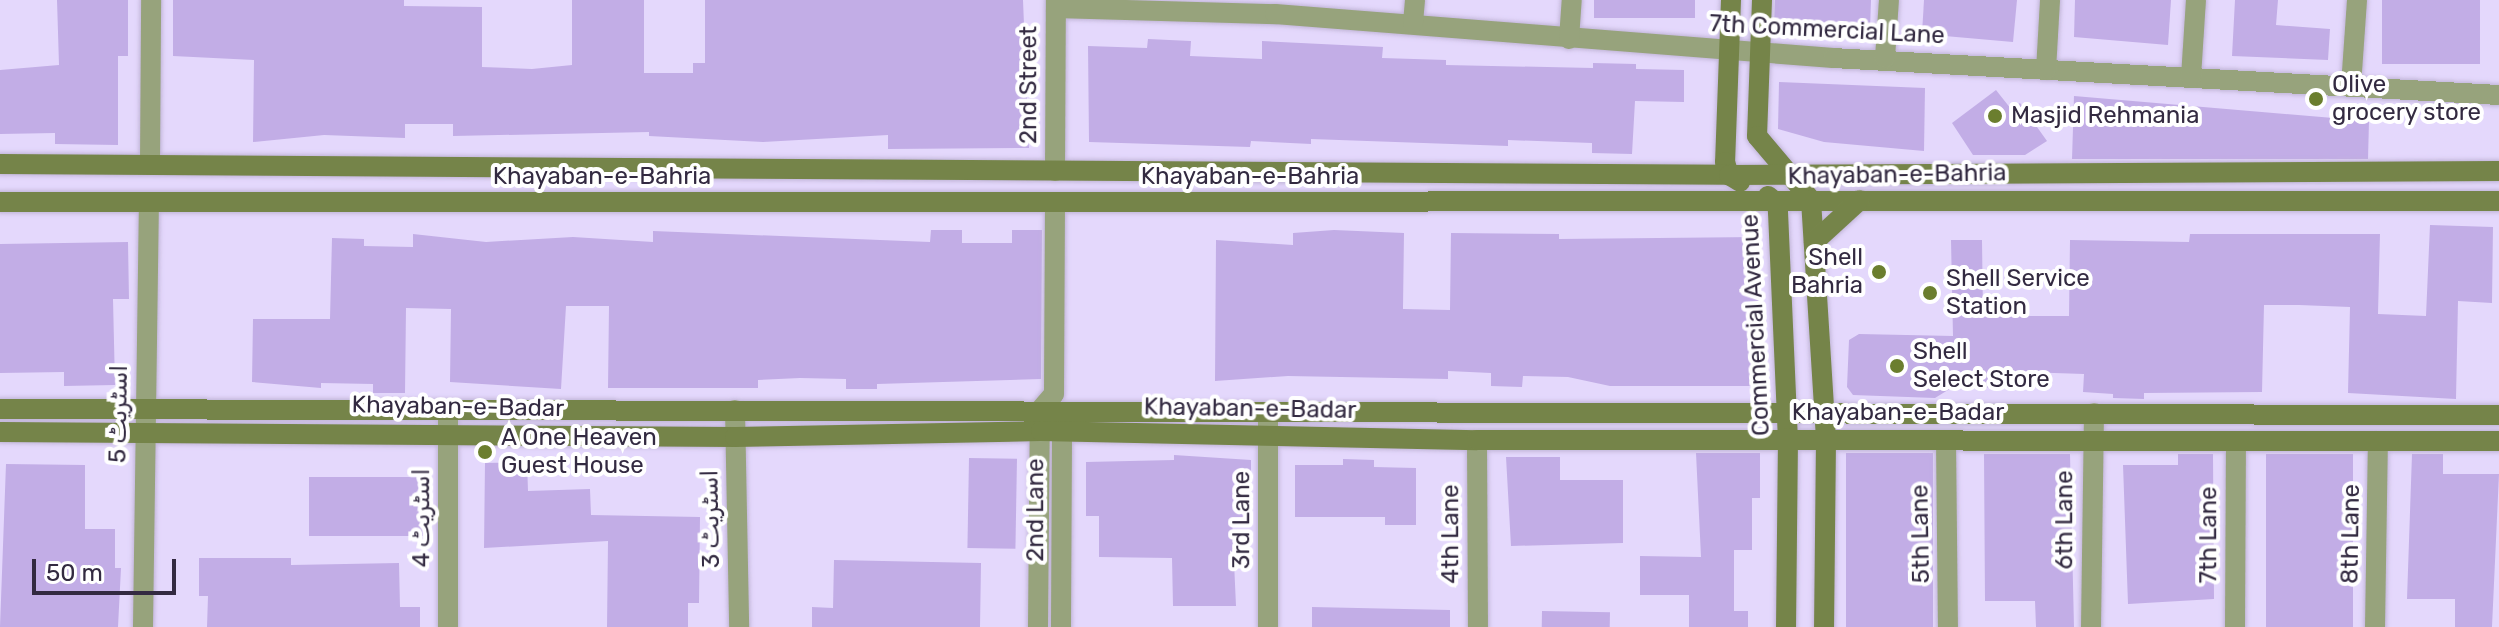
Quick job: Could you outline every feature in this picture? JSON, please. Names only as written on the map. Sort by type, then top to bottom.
[{"type":"main road","points":[[1729,175],[1728,50],[1731,0]]},
{"type":"main road","points":[[1762,0],[1757,136],[1811,200],[1826,440],[1824,627]]},
{"type":"main road","name":"Khayaban-e-Bahria","points":[[0,164],[1729,175],[2499,171]]},
{"type":"main road","points":[[1408,173],[1409,203]]},
{"type":"main road","name":"Commercial Avenue","points":[[1729,175],[1777,203],[1788,438],[1786,627]]},
{"type":"main road","points":[[1814,242],[1860,200]]},
{"type":"main road","name":"Khayaban-e-Bahria","points":[[0,202],[2499,201]]},
{"type":"main road","name":"Khayaban-e-Badar","points":[[0,432],[448,432],[735,437],[1040,421],[1058,402],[1268,413],[2499,415]]},
{"type":"main road","name":"Khayaban-e-Badar","points":[[0,409],[735,410],[1040,421],[1062,432],[1477,440],[2499,441]]},
{"type":"street","points":[[150,163],[151,0]]},
{"type":"street","points":[[1413,23],[1415,0]]},
{"type":"street","points":[[1569,39],[1572,0]]},
{"type":"street","points":[[1885,58],[1889,0]]},
{"type":"street","points":[[2046,70],[2050,0]]},
{"type":"street","points":[[2191,77],[2196,0]]},
{"type":"street","points":[[2351,86],[2357,0]]},
{"type":"street","name":"7th Commercial Lane","points":[[1056,4],[1275,7],[1569,39],[1759,53],[2498,94]]},
{"type":"street","name":"2nd Street","points":[[1055,171],[1056,4]]},
{"type":"street","points":[[2498,94],[2499,80]]},
{"type":"street","name":"اسٹریٹ 5","points":[[143,627],[149,203]]},
{"type":"street","name":"2nd Lane","points":[[1055,203],[1058,402],[1062,432],[1061,627]]},
{"type":"street","name":"اسٹریٹ 4","points":[[448,410],[448,627]]},
{"type":"street","name":"اسٹریٹ 3","points":[[735,410],[739,627]]},
{"type":"street","name":"3rd Lane","points":[[1268,413],[1268,627]]},
{"type":"street","name":"6th Lane","points":[[2091,627],[2091,441],[2094,413]]},
{"type":"street","points":[[1038,627],[1040,421]]},
{"type":"street","name":"4th Lane","points":[[1477,440],[1478,627]]},
{"type":"street","name":"5th Lane","points":[[1946,440],[1948,627]]},
{"type":"street","name":"8th Lane","points":[[2375,627],[2378,441]]},
{"type":"street","name":"7th Lane","points":[[2235,627],[2236,442]]},
{"type":"building","points":[[57,0],[128,0],[128,56],[118,56],[118,145],[55,144],[55,133],[0,134],[0,70],[59,65]]},
{"type":"building","points":[[173,0],[404,0],[404,6],[482,7],[482,67],[532,69],[572,65],[572,0],[644,0],[644,73],[693,73],[693,63],[705,63],[705,0],[1023,0],[1029,148],[888,149],[888,135],[763,142],[649,136],[649,132],[453,136],[453,124],[405,124],[405,138],[324,135],[253,142],[254,60],[173,56]]},
{"type":"building","points":[[1594,0],[1695,0],[1695,18],[1594,18]]},
{"type":"building","points":[[1775,0],[1871,0],[1870,29],[1774,24]]},
{"type":"building","points":[[1924,0],[2017,0],[2013,42],[1922,34]]},
{"type":"building","points":[[2075,0],[2171,0],[2168,45],[2074,37]]},
{"type":"building","points":[[2235,0],[2278,0],[2276,25],[2330,29],[2328,60],[2232,56]]},
{"type":"building","points":[[2382,0],[2480,0],[2480,64],[2382,64]]},
{"type":"building","points":[[1148,39],[1191,41],[1190,56],[1262,59],[1262,41],[1383,47],[1382,58],[1446,60],[1446,65],[1593,68],[1593,63],[1636,64],[1636,69],[1684,70],[1684,102],[1635,101],[1632,154],[1592,153],[1592,143],[1508,140],[1508,146],[1311,139],[1311,144],[1251,141],[1250,147],[1089,142],[1088,46],[1147,48]]},
{"type":"building","points":[[1779,82],[1925,88],[1924,151],[1824,142],[1778,129]]},
{"type":"building","name":"Masjid Rehmania","points":[[1996,90],[2011,109],[2020,103],[2047,141],[2025,155],[1973,155],[1952,123]]},
{"type":"building","points":[[2074,96],[2369,121],[2368,159],[2072,159]]},
{"type":"building","points":[[2430,225],[2493,227],[2492,303],[2458,301],[2456,399],[2348,393],[2350,307],[2299,305],[2264,305],[2262,392],[2144,393],[2144,399],[2113,398],[2113,394],[2083,392],[2084,374],[2025,372],[2025,385],[1948,390],[1935,398],[1853,395],[1847,387],[1849,340],[1859,334],[1953,336],[1951,240],[1982,240],[1983,316],[2069,316],[2070,240],[2189,242],[2190,234],[2380,234],[2378,314],[2426,316]]},
{"type":"building","points":[[931,230],[962,230],[962,243],[1012,243],[1012,230],[1042,230],[1041,379],[877,384],[877,389],[846,389],[846,379],[800,378],[758,380],[758,388],[608,388],[609,306],[566,306],[561,389],[450,382],[451,309],[406,308],[405,393],[373,393],[373,384],[321,383],[321,388],[252,382],[253,319],[330,319],[332,238],[364,239],[364,246],[413,247],[413,234],[486,242],[573,237],[653,242],[653,231],[930,242]]},
{"type":"building","points":[[1334,230],[1404,233],[1403,309],[1450,310],[1451,233],[1559,234],[1559,239],[1757,237],[1761,386],[1610,386],[1568,377],[1523,376],[1522,387],[1491,386],[1491,373],[1448,371],[1448,379],[1288,376],[1215,381],[1216,240],[1293,245],[1293,233]]},
{"type":"building","points":[[128,242],[129,299],[113,299],[115,385],[64,386],[64,372],[0,373],[0,244]]},
{"type":"building","points":[[1696,453],[1760,453],[1760,498],[1752,498],[1752,550],[1734,550],[1734,611],[1748,611],[1748,627],[1689,627],[1689,595],[1640,595],[1640,556],[1701,557]]},
{"type":"building","points":[[1846,453],[1933,453],[1933,627],[1846,627]]},
{"type":"building","points":[[1984,454],[2070,454],[2074,627],[2036,627],[2035,601],[1985,601]]},
{"type":"building","points":[[2178,454],[2213,454],[2214,599],[2128,604],[2123,465],[2178,465]]},
{"type":"building","points":[[2266,454],[2353,454],[2353,627],[2266,627]]},
{"type":"building","points":[[2412,454],[2443,454],[2443,474],[2499,474],[2492,627],[2455,627],[2455,599],[2407,599]]},
{"type":"building","points":[[1174,455],[1251,460],[1251,518],[1232,518],[1236,606],[1173,606],[1172,558],[1099,557],[1099,516],[1086,516],[1086,462],[1174,460]]},
{"type":"building","points":[[1506,457],[1560,457],[1560,480],[1623,480],[1623,543],[1511,546]]},
{"type":"building","points":[[969,458],[1017,459],[1015,549],[967,548]]},
{"type":"building","points":[[1343,459],[1374,460],[1374,467],[1416,468],[1416,525],[1385,525],[1385,517],[1295,517],[1295,465],[1343,465]]},
{"type":"building","points":[[527,462],[528,491],[590,489],[591,515],[700,517],[699,603],[688,603],[688,627],[607,627],[608,541],[484,548],[485,463]]},
{"type":"building","points":[[6,464],[85,465],[85,529],[115,529],[115,568],[121,568],[118,627],[0,627]]},
{"type":"building","points":[[309,477],[423,477],[423,536],[309,536]]},
{"type":"building","points":[[199,558],[291,558],[291,565],[399,563],[400,607],[420,607],[420,627],[207,627],[208,596],[199,596]]},
{"type":"building","points":[[834,560],[981,563],[980,627],[812,627],[812,607],[833,608]]},
{"type":"building","points":[[1312,607],[1450,610],[1450,627],[1312,627]]},
{"type":"building","points":[[1542,611],[1610,612],[1610,627],[1542,627]]},
{"type":"place","name":"Olive grocery store","points":[[2316,99]]},
{"type":"place","name":"Masjid Rehmania","points":[[1995,116]]},
{"type":"place","name":"Shell Bahria","points":[[1879,272]]},
{"type":"place","name":"Shell Service Station","points":[[1930,293]]},
{"type":"place","name":"Shell Select Store","points":[[1897,366]]},
{"type":"place","name":"A One Heaven Guest House","points":[[485,452]]}]
